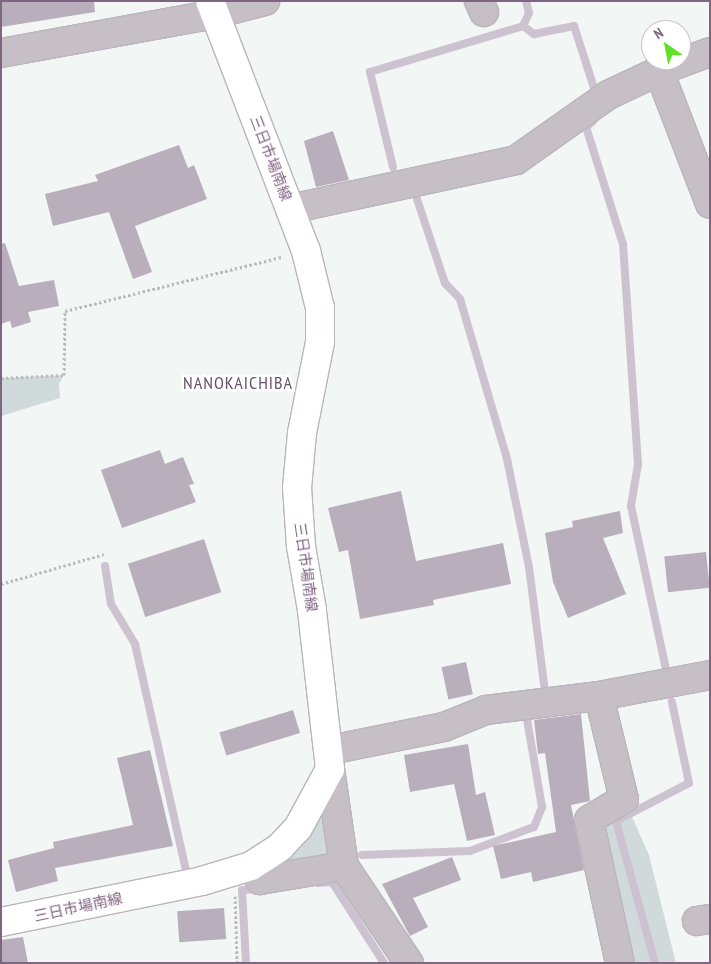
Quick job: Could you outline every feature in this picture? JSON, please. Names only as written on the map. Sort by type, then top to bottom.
[{"type":"main road","name":"三日市場南線","points":[[1,922],[242,870],[280,847],[298,828],[330,759],[318,680],[297,488],[302,434],[320,342],[320,308],[306,251],[212,8]]},
{"type":"street","points":[[1,53],[212,8],[265,1]]},
{"type":"street","points":[[290,209],[516,160],[608,95],[659,71],[710,52]]},
{"type":"street","points":[[659,71],[710,204]]},
{"type":"street","points":[[409,963],[344,866],[330,759],[444,727],[486,710],[598,696],[710,675]]},
{"type":"street","points":[[598,696],[624,800],[589,820],[614,961]]},
{"type":"street","points":[[242,870],[260,880],[344,866]]},
{"type":"path","points":[[1,378],[64,375],[65,311],[306,251]]},
{"type":"path","points":[[1,584],[104,554]]},
{"type":"path","points":[[237,963],[242,870]]},
{"type":"shaded area","points":[[64,375],[59,384],[60,398],[1,416],[1,378]]},
{"type":"shaded area","points":[[624,799],[649,855],[676,963],[620,963],[589,820]]},
{"type":"shaded area","points":[[321,804],[332,868],[266,871]]},
{"type":"building","points":[[1,1],[94,1],[95,12],[1,27]]},
{"type":"building","points":[[333,131],[349,180],[316,187],[304,141]]},
{"type":"building","points":[[179,145],[188,168],[194,165],[207,199],[135,226],[152,272],[133,279],[109,212],[53,226],[45,194],[98,181],[95,175]]},
{"type":"building","points":[[5,243],[19,286],[54,280],[59,306],[28,312],[31,322],[12,328],[10,321],[1,324],[1,244]]},
{"type":"building","points":[[160,450],[165,464],[183,457],[194,484],[189,485],[196,502],[122,528],[101,470]]},
{"type":"building","points":[[401,491],[416,561],[503,543],[511,584],[433,600],[434,605],[360,619],[348,550],[339,552],[328,508]]},
{"type":"building","points":[[620,511],[623,533],[603,538],[626,594],[568,618],[553,582],[545,533],[573,527],[572,521]]},
{"type":"building","points":[[204,539],[221,592],[145,617],[128,564]]},
{"type":"building","points":[[706,552],[710,588],[668,592],[664,556]]},
{"type":"building","points":[[466,662],[473,694],[448,699],[442,667]]},
{"type":"building","points":[[293,710],[300,733],[226,755],[219,733]]},
{"type":"building","points":[[581,714],[590,801],[571,805],[584,870],[533,882],[531,872],[501,879],[493,846],[556,832],[545,753],[538,754],[534,720]]},
{"type":"building","points":[[468,744],[476,795],[485,792],[495,835],[467,841],[454,784],[410,792],[404,755]]},
{"type":"building","points":[[150,750],[173,846],[55,868],[58,881],[16,892],[8,860],[54,848],[53,842],[133,825],[117,758]]},
{"type":"building","points":[[452,857],[461,880],[413,898],[428,927],[410,936],[382,884]]},
{"type":"building","points":[[224,908],[226,939],[179,942],[177,911]]},
{"type":"building","points":[[23,937],[28,963],[1,963],[1,940]]},
{"type":"waterway","points":[[526,1],[529,13],[523,26],[534,34],[574,26],[594,88]]},
{"type":"waterway","points":[[393,167],[370,72],[523,26]]},
{"type":"waterway","points":[[593,121],[586,127],[623,244],[638,464],[631,506],[666,669]]},
{"type":"waterway","points":[[417,199],[445,283],[460,299],[507,459],[529,567],[545,692]]},
{"type":"waterway","points":[[105,566],[111,604],[135,644],[186,870]]},
{"type":"waterway","points":[[655,963],[616,821],[689,783],[672,702]]},
{"type":"waterway","points":[[362,855],[470,851],[534,827],[542,807],[527,719]]},
{"type":"waterway","points":[[318,883],[332,882],[384,963]]},
{"type":"waterway","points":[[246,963],[242,890],[259,889]]},
{"type":"district","name":"NANOKAICHIBA","points":[[238,383]]}]
